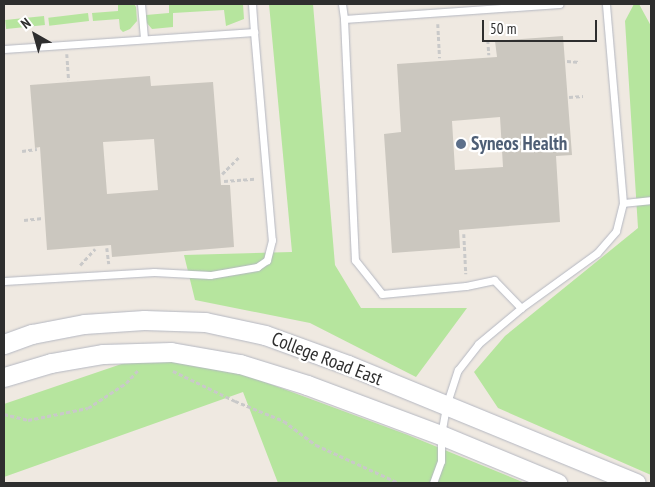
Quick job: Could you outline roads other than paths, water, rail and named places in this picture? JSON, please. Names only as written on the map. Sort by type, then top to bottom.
[{"type":"street","name":"College Road East","points":[[4,344],[32,334],[84,324],[144,320],[205,322],[265,335],[636,483]]},
{"type":"street","name":"College Road East","points":[[4,377],[51,363],[103,354],[171,352],[240,364],[307,385],[441,435],[557,483]]},
{"type":"lane","points":[[141,4],[144,39]]},
{"type":"lane","points":[[4,281],[154,272],[210,275],[257,267],[267,260],[272,240],[252,4]]},
{"type":"lane","points":[[342,4],[355,260],[382,294],[466,286],[494,280],[521,308]]},
{"type":"lane","points":[[344,19],[559,4]]},
{"type":"lane","points":[[433,483],[441,461],[441,435],[446,406],[458,370],[478,344],[521,308],[597,253],[616,231],[623,203],[606,4]]},
{"type":"lane","points":[[4,49],[254,32]]},
{"type":"lane","points":[[623,203],[651,200]]},
{"type":"place","name":"Syneos Health","points":[[461,144]]}]
